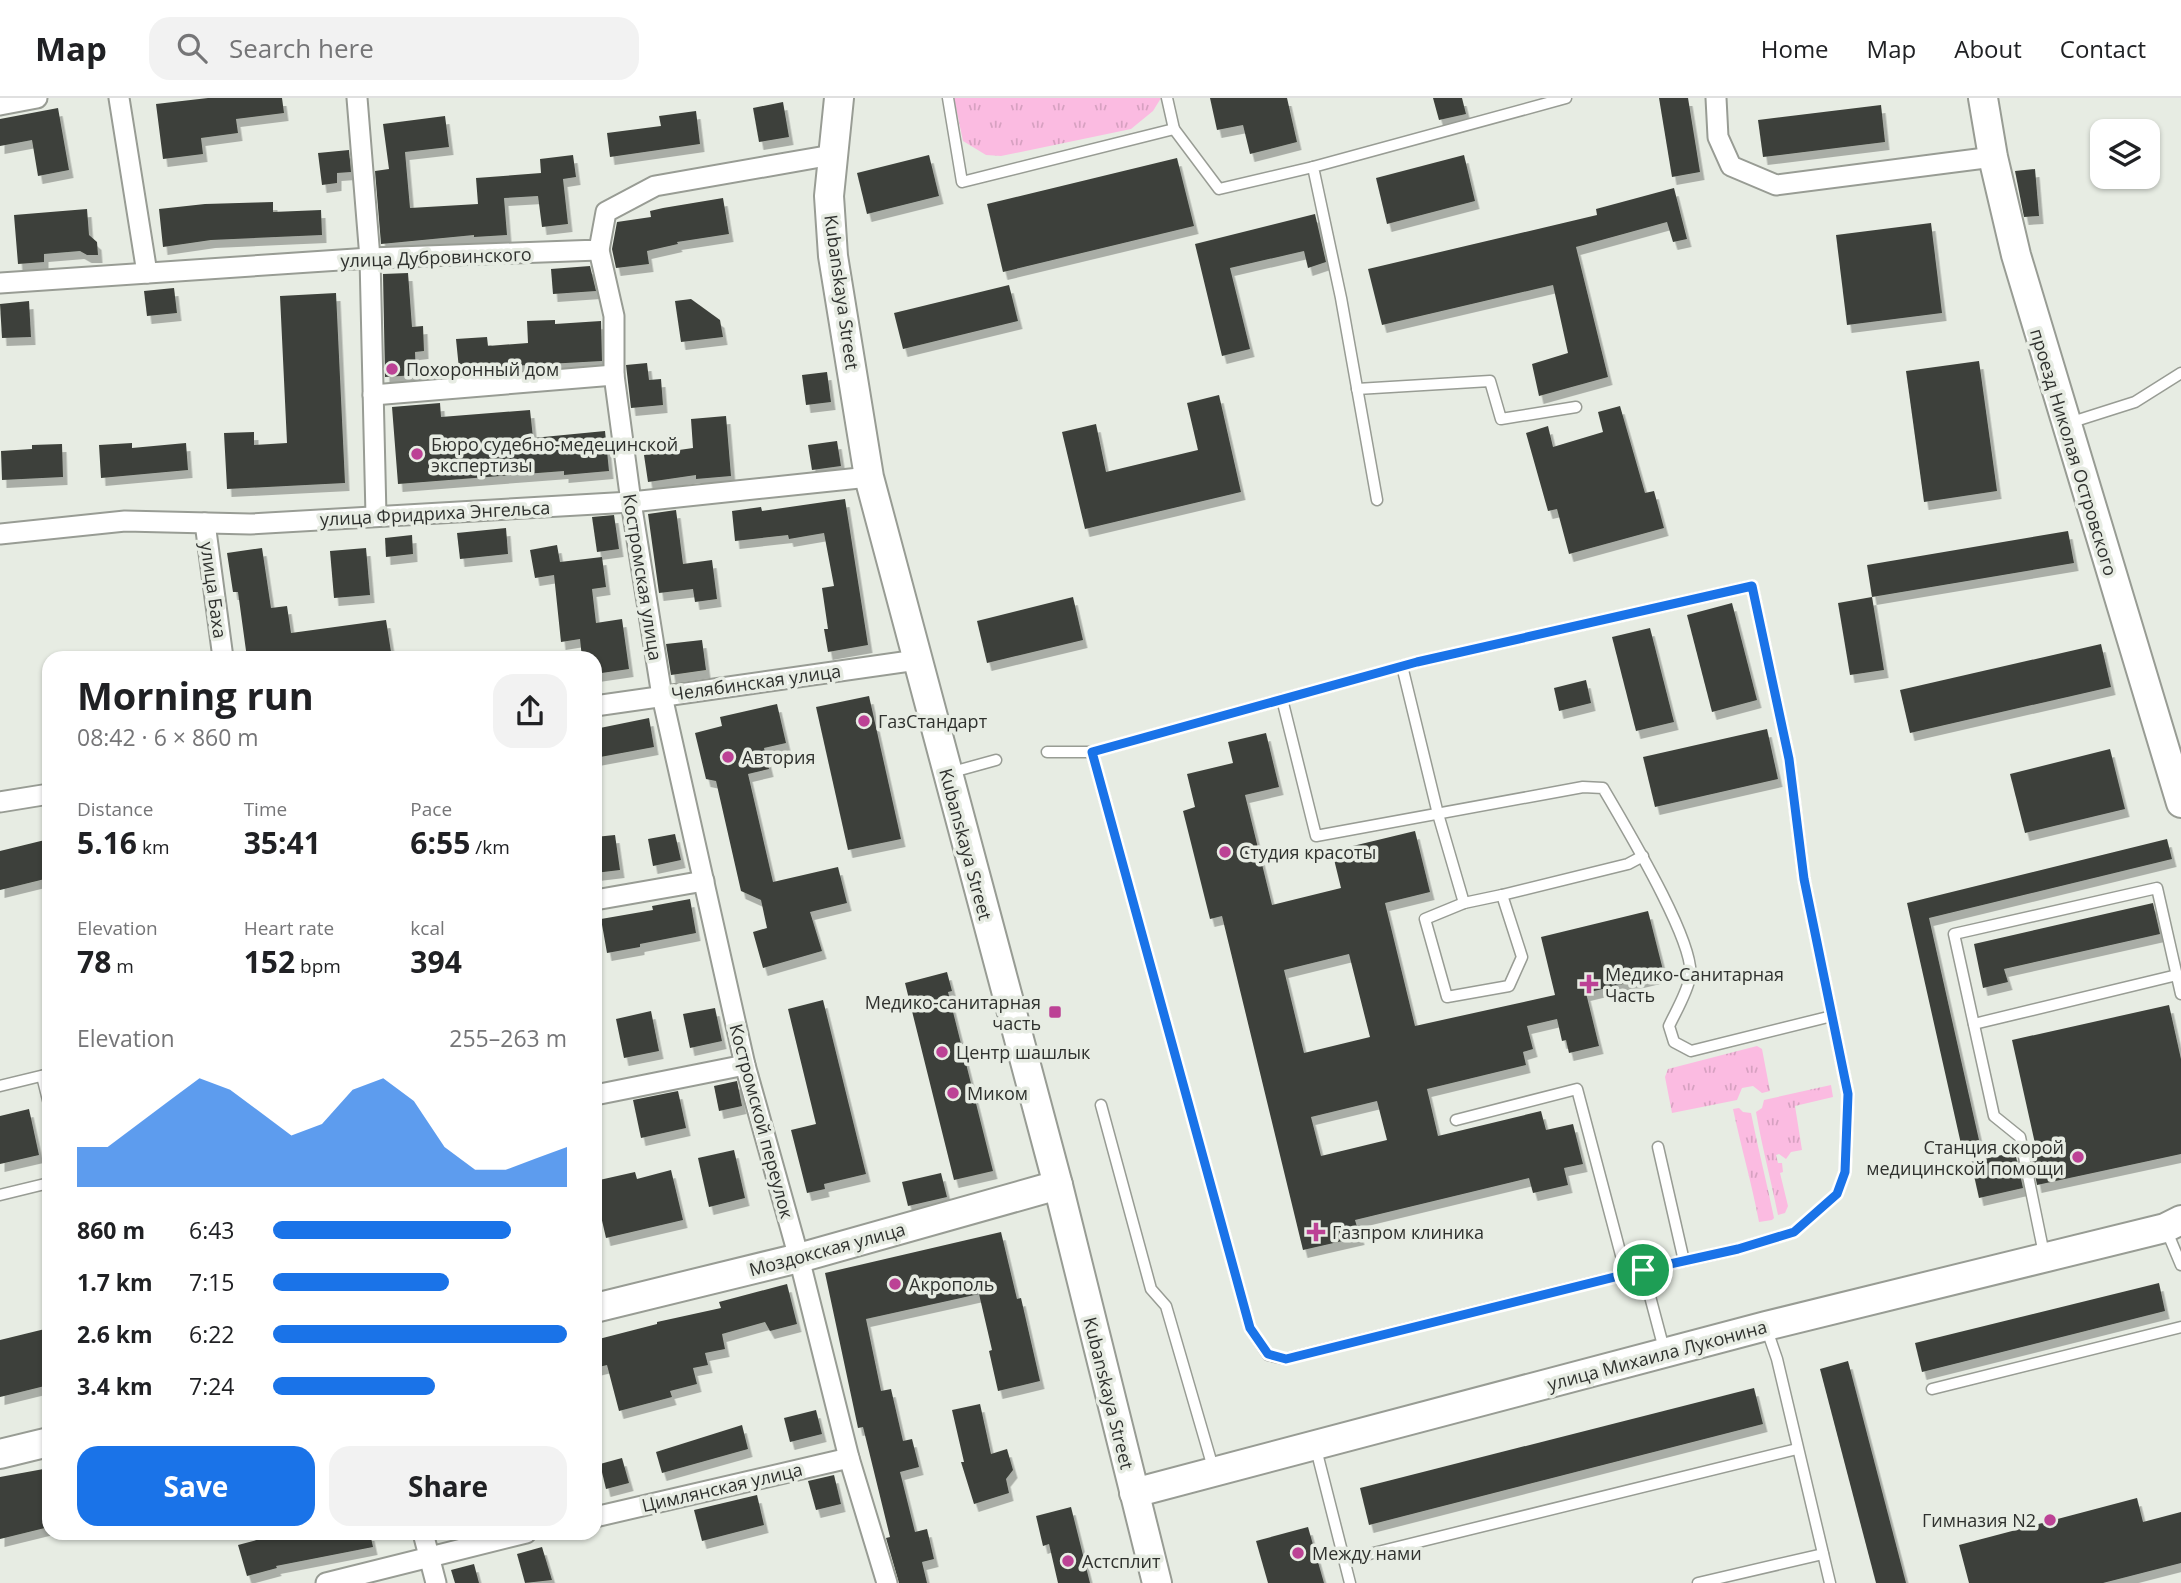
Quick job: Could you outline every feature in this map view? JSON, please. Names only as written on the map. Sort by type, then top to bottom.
[{"type":"main road","name":"Kubanskaya Street","points":[[839,98],[829,196],[833,256],[869,477],[1058,1185],[1157,1583]]},
{"type":"main road","name":"проезд Николая Островского","points":[[1983,98],[1993,157],[2016,256],[2181,803]]},
{"type":"main road","name":"Моздокская улица","points":[[602,1306],[799,1258],[1058,1185]]},
{"type":"main road","name":"улица Михаила Луконина","points":[[1134,1493],[1766,1326],[2173,1224]]},
{"type":"main road","points":[[0,1454],[42,1444]]},
{"type":"street","points":[[0,105],[37,98]]},
{"type":"street","points":[[119,98],[147,273]]},
{"type":"street","points":[[357,98],[370,258],[376,516]]},
{"type":"street","points":[[1716,98],[1718,138],[1731,166],[1776,185],[1993,157]]},
{"type":"street","points":[[599,250],[606,212],[655,186],[832,155]]},
{"type":"street","name":"улица Дубровинского","points":[[0,284],[370,258],[599,250]]},
{"type":"street","name":"Костромская улица","points":[[599,250],[614,316],[614,375],[631,502],[663,696]]},
{"type":"street","points":[[373,395],[614,375]]},
{"type":"street","name":"улица Фридриха Энгельса","points":[[0,534],[125,521],[250,524],[631,502],[869,477]]},
{"type":"street","name":"улица Баха","points":[[205,523],[222,651]]},
{"type":"street","name":"Челябинская улица","points":[[602,705],[917,660]]},
{"type":"street","name":"Костромской переулок","points":[[663,696],[745,1065],[799,1258],[849,1458],[887,1583]]},
{"type":"street","points":[[0,803],[42,795]]},
{"type":"street","points":[[602,899],[704,881]]},
{"type":"street","points":[[602,1094],[745,1065]]},
{"type":"street","name":"Цимлянская улица","points":[[602,1515],[849,1458]]},
{"type":"street","points":[[425,1540],[436,1583]]},
{"type":"street","points":[[326,1583],[496,1540]]},
{"type":"lane","points":[[948,98],[962,182],[1174,129]]},
{"type":"lane","points":[[1167,98],[1174,129],[1219,189],[1314,167],[1566,98]]},
{"type":"lane","points":[[1314,167],[1377,500]]},
{"type":"lane","points":[[2066,424],[2135,402],[2181,373]]},
{"type":"lane","points":[[1357,389],[1490,381],[1501,419],[1576,407]]},
{"type":"lane","points":[[1047,752],[1092,752],[1402,666],[1752,586],[1789,759],[1804,879],[1848,1094],[1845,1172],[1837,1194],[1794,1232],[1738,1249],[1626,1274],[1286,1359],[1268,1354],[1250,1328],[1092,752]]},
{"type":"lane","points":[[1402,666],[1438,814],[1464,903]]},
{"type":"lane","points":[[1282,699],[1317,836],[1583,787],[1603,788],[1659,884],[1686,951],[1691,975],[1669,1026],[1674,1042],[1691,1051],[1832,1016]]},
{"type":"lane","points":[[947,774],[996,760]]},
{"type":"lane","points":[[1503,895],[1522,957],[1509,986],[1447,997],[1425,919],[1464,903],[1628,864],[1643,856]]},
{"type":"lane","points":[[2045,1258],[2020,1137],[1994,1116],[1954,934],[2157,888],[2181,994]]},
{"type":"lane","points":[[1974,1024],[2177,975]]},
{"type":"lane","points":[[0,1086],[42,1076]]},
{"type":"lane","points":[[1456,1120],[1577,1089],[1626,1274]]},
{"type":"lane","points":[[1101,1105],[1151,1289],[1166,1306],[1214,1471]]},
{"type":"lane","points":[[1657,1147],[1684,1261]]},
{"type":"lane","points":[[0,1195],[42,1185]]},
{"type":"lane","points":[[2173,1224],[2181,1265]]},
{"type":"lane","points":[[1643,1270],[1665,1353]]},
{"type":"lane","points":[[1766,1326],[1777,1359],[1830,1583]]},
{"type":"lane","points":[[1932,1389],[2181,1327]]},
{"type":"lane","points":[[1315,1445],[1350,1583]]},
{"type":"lane","points":[[1345,1559],[1797,1449]]},
{"type":"lane","points":[[1698,1583],[1823,1554]]},
{"type":"green space","points":[[954,98],[1161,98],[1153,111],[1131,129],[1001,156],[986,155],[963,141]]},
{"type":"green space","points":[[1757,1046],[1762,1049],[1770,1091],[1762,1093],[1753,1086],[1742,1088],[1737,1100],[1672,1113],[1665,1077],[1668,1069]]},
{"type":"green space","points":[[1831,1085],[1833,1097],[1795,1106],[1802,1150],[1791,1152],[1786,1159],[1776,1155],[1778,1163],[1782,1163],[1783,1172],[1780,1173],[1788,1206],[1785,1213],[1778,1215],[1756,1112],[1762,1108],[1764,1100]]},
{"type":"green space","points":[[1739,1108],[1743,1112],[1751,1113],[1774,1218],[1772,1220],[1759,1222],[1733,1109]]},
{"type":"building","points":[[208,98],[282,98],[284,113],[236,119],[238,133],[201,138],[203,154],[163,159],[156,104]]},
{"type":"building","points":[[1210,98],[1287,98],[1297,142],[1250,154],[1243,125],[1217,130]]},
{"type":"building","points":[[1433,98],[1462,98],[1466,114],[1439,120]]},
{"type":"building","points":[[1659,98],[1688,98],[1700,172],[1672,177]]},
{"type":"building","points":[[783,102],[789,137],[759,142],[753,108]]},
{"type":"building","points":[[1881,105],[1885,142],[1763,157],[1758,120]]},
{"type":"building","points":[[58,108],[69,170],[38,176],[32,140],[0,146],[0,119]]},
{"type":"building","points":[[696,111],[700,144],[610,157],[607,133],[661,126],[659,116]]},
{"type":"building","points":[[445,116],[449,147],[405,152],[410,208],[478,204],[476,178],[541,173],[540,159],[573,155],[576,177],[563,179],[568,224],[542,227],[538,196],[504,198],[507,235],[474,235],[381,244],[375,171],[389,169],[383,124]]},
{"type":"building","points":[[349,150],[351,172],[337,173],[337,183],[322,185],[318,153]]},
{"type":"building","points":[[929,155],[939,196],[867,214],[857,173]]},
{"type":"building","points":[[1464,155],[1475,201],[1387,224],[1376,178]]},
{"type":"building","points":[[1177,158],[1194,226],[1003,272],[987,204]]},
{"type":"building","points":[[2035,169],[2039,216],[2024,217],[2015,171]]},
{"type":"building","points":[[1674,188],[1687,239],[1673,242],[1667,222],[1576,247],[1608,377],[1539,396],[1532,364],[1568,353],[1553,285],[1382,325],[1368,269],[1597,215],[1596,209]]},
{"type":"building","points":[[723,198],[729,234],[677,242],[678,244],[647,251],[649,264],[616,268],[612,249],[617,222],[651,217],[650,211],[663,208]]},
{"type":"building","points":[[273,202],[273,212],[321,210],[322,235],[211,240],[163,247],[159,209],[205,204]]},
{"type":"building","points":[[87,209],[89,235],[97,242],[98,255],[87,255],[80,251],[44,254],[44,262],[18,264],[14,215]]},
{"type":"building","points":[[1315,214],[1326,262],[1308,268],[1304,251],[1230,268],[1250,349],[1222,356],[1195,244]]},
{"type":"building","points":[[1931,223],[1942,313],[1847,325],[1836,235]]},
{"type":"building","points":[[590,266],[596,291],[553,294],[551,269]]},
{"type":"building","points":[[408,273],[412,327],[423,326],[424,351],[415,352],[416,375],[385,377],[383,274]]},
{"type":"building","points":[[1009,285],[1018,321],[903,349],[894,313]]},
{"type":"building","points":[[174,288],[177,313],[147,316],[144,291]]},
{"type":"building","points":[[336,293],[345,483],[227,489],[224,433],[254,432],[254,445],[287,443],[280,296]]},
{"type":"building","points":[[691,299],[720,320],[723,337],[681,342],[675,301]]},
{"type":"building","points":[[29,301],[31,337],[2,338],[0,304]]},
{"type":"building","points":[[555,320],[555,324],[601,321],[602,361],[459,369],[456,339],[487,337],[488,346],[528,343],[527,321]]},
{"type":"building","points":[[1979,361],[1997,491],[1924,502],[1906,371]]},
{"type":"building","points":[[647,363],[649,380],[661,379],[663,405],[631,408],[626,365]]},
{"type":"building","points":[[827,372],[831,402],[806,405],[802,375]]},
{"type":"building","points":[[1219,395],[1241,492],[1085,529],[1062,432],[1096,424],[1106,472],[1198,450],[1187,403]]},
{"type":"building","points":[[440,403],[441,417],[530,410],[533,438],[605,431],[609,471],[564,475],[564,471],[398,484],[392,407]]},
{"type":"building","points":[[1620,406],[1645,493],[1654,491],[1664,528],[1569,554],[1557,509],[1548,511],[1526,433],[1548,426],[1553,447],[1603,432],[1598,412]]},
{"type":"building","points":[[726,416],[731,476],[696,479],[696,475],[648,482],[644,455],[693,448],[691,419]]},
{"type":"building","points":[[837,441],[841,466],[812,470],[808,445]]},
{"type":"building","points":[[132,443],[132,448],[186,443],[188,470],[101,478],[99,445]]},
{"type":"building","points":[[62,444],[63,477],[2,480],[1,451],[32,449],[32,445]]},
{"type":"building","points":[[845,499],[868,645],[828,652],[824,629],[828,629],[822,588],[834,586],[824,533],[789,539],[788,535],[735,541],[732,511],[761,507],[762,511]]},
{"type":"building","points":[[676,510],[683,564],[712,560],[717,599],[695,602],[693,589],[659,593],[648,514]]},
{"type":"building","points":[[614,515],[619,549],[597,552],[592,517]]},
{"type":"building","points":[[506,528],[508,554],[460,559],[457,533]]},
{"type":"building","points":[[2068,531],[2074,563],[1872,597],[1867,565]]},
{"type":"building","points":[[412,535],[413,554],[386,557],[385,538]]},
{"type":"building","points":[[557,545],[560,562],[602,557],[606,587],[592,589],[596,623],[622,619],[629,669],[602,673],[602,651],[581,651],[580,639],[561,642],[554,575],[535,578],[530,550]]},
{"type":"building","points":[[262,548],[271,608],[287,606],[291,633],[386,620],[391,651],[246,651],[238,592],[233,592],[227,553]]},
{"type":"building","points":[[366,548],[370,595],[334,598],[330,551]]},
{"type":"building","points":[[1073,597],[1083,640],[987,663],[977,621]]},
{"type":"building","points":[[1872,597],[1884,670],[1850,675],[1838,603]]},
{"type":"building","points":[[1732,603],[1757,700],[1712,712],[1687,615]]},
{"type":"building","points":[[1650,628],[1674,722],[1636,731],[1612,637]]},
{"type":"building","points":[[702,640],[706,670],[671,675],[666,644]]},
{"type":"building","points":[[2101,644],[2111,687],[1910,733],[1900,690]]},
{"type":"building","points":[[1586,680],[1591,703],[1559,711],[1554,688]]},
{"type":"building","points":[[869,696],[901,839],[848,850],[816,707]]},
{"type":"building","points":[[777,704],[786,743],[764,748],[769,769],[748,774],[773,882],[838,867],[847,903],[810,912],[822,951],[763,968],[753,932],[767,928],[761,900],[741,891],[716,781],[706,779],[695,733],[722,726],[720,717]]},
{"type":"building","points":[[649,718],[654,747],[602,757],[602,728]]},
{"type":"building","points":[[1767,729],[1778,779],[1655,807],[1643,757]]},
{"type":"building","name":"Медико-Санитарная Часть","points":[[1266,733],[1279,787],[1245,795],[1272,905],[1341,888],[1332,851],[1415,831],[1430,892],[1385,903],[1415,1026],[1555,995],[1541,937],[1648,911],[1664,974],[1586,993],[1599,1046],[1569,1053],[1566,1040],[1562,1041],[1557,1019],[1527,1026],[1533,1049],[1523,1052],[1526,1065],[1427,1089],[1438,1136],[1541,1111],[1546,1130],[1573,1124],[1583,1164],[1564,1168],[1568,1185],[1533,1193],[1529,1178],[1355,1220],[1360,1237],[1303,1250],[1222,916],[1210,919],[1183,811],[1195,807],[1187,774],[1233,763],[1228,742]],"holes":[[[1349,954],[1370,1037],[1304,1053],[1284,970]],[[1377,1101],[1387,1140],[1321,1156],[1311,1117]]]},
{"type":"building","points":[[2110,749],[2125,809],[2025,833],[2010,774]]},
{"type":"building","points":[[675,834],[681,860],[653,866],[648,839]]},
{"type":"building","points":[[615,835],[620,870],[602,872],[602,836]]},
{"type":"building","points":[[2167,839],[2172,859],[1929,918],[1979,1140],[1961,1144],[1907,903]]},
{"type":"building","points":[[42,841],[42,880],[0,890],[0,851]]},
{"type":"building","points":[[690,899],[696,933],[607,953],[602,919],[653,910],[652,906]]},
{"type":"building","points":[[2153,903],[2160,934],[2004,969],[2008,982],[1983,988],[1974,944]]},
{"type":"building","points":[[947,972],[952,991],[948,992],[993,1171],[954,1180],[905,983]]},
{"type":"building","points":[[823,1000],[866,1174],[824,1184],[825,1189],[807,1193],[791,1130],[816,1124],[788,1009]]},
{"type":"building","points":[[2169,1005],[2181,1059],[2181,1154],[2037,1185],[2030,1149],[2036,1148],[2012,1040]]},
{"type":"building","points":[[715,1008],[722,1041],[690,1048],[683,1014]]},
{"type":"building","points":[[651,1011],[659,1051],[624,1058],[616,1019]]},
{"type":"building","points":[[737,1081],[742,1106],[719,1111],[714,1086]]},
{"type":"building","points":[[678,1091],[686,1128],[641,1138],[633,1100]]},
{"type":"building","points":[[29,1109],[39,1155],[0,1164],[0,1116]]},
{"type":"building","points":[[734,1150],[745,1198],[709,1207],[698,1158]]},
{"type":"building","points":[[2015,1152],[2023,1188],[1979,1198],[1971,1162]]},
{"type":"building","points":[[671,1170],[683,1220],[606,1238],[602,1221],[602,1179],[635,1172],[637,1179]]},
{"type":"building","points":[[941,1173],[947,1197],[908,1206],[902,1182]]},
{"type":"building","points":[[1001,1232],[1017,1299],[1021,1298],[1040,1381],[998,1391],[979,1294],[866,1319],[881,1391],[891,1389],[903,1441],[912,1439],[919,1467],[900,1472],[915,1532],[927,1529],[934,1559],[922,1562],[927,1583],[899,1583],[886,1538],[890,1537],[863,1427],[858,1428],[825,1273]]},
{"type":"building","points":[[2159,1283],[2165,1311],[1922,1372],[1915,1343]]},
{"type":"building","points":[[787,1284],[797,1324],[770,1331],[765,1322],[722,1334],[725,1349],[705,1353],[708,1365],[693,1368],[697,1384],[670,1391],[672,1397],[619,1411],[607,1365],[602,1366],[602,1338],[657,1322],[721,1308],[719,1302]]},
{"type":"building","points":[[42,1330],[42,1387],[0,1397],[0,1340]]},
{"type":"building","points":[[1848,1361],[1906,1583],[1876,1583],[1820,1369]]},
{"type":"building","points":[[1754,1388],[1763,1424],[1369,1525],[1360,1488]]},
{"type":"building","points":[[980,1404],[991,1454],[1007,1449],[1013,1470],[1006,1479],[1009,1493],[974,1504],[961,1462],[964,1462],[952,1410]]},
{"type":"building","points":[[816,1410],[822,1434],[790,1442],[784,1418]]},
{"type":"building","points":[[742,1425],[748,1449],[662,1473],[656,1452]]},
{"type":"building","points":[[622,1458],[629,1483],[606,1489],[602,1463]]},
{"type":"building","points":[[42,1469],[42,1529],[0,1539],[0,1477]]},
{"type":"building","points":[[834,1475],[841,1504],[816,1510],[808,1481]]},
{"type":"building","points":[[757,1495],[764,1525],[702,1541],[694,1510]]},
{"type":"building","points":[[2137,1498],[2143,1522],[2181,1512],[2181,1563],[2103,1583],[1969,1583],[1959,1545]]},
{"type":"building","points":[[1071,1507],[1090,1583],[1058,1583],[1049,1544],[1043,1546],[1036,1516]]},
{"type":"building","points":[[1308,1527],[1324,1583],[1268,1583],[1256,1541]]},
{"type":"building","points":[[257,1540],[372,1540],[373,1547],[276,1566],[277,1568],[247,1576],[238,1545]]},
{"type":"building","points":[[542,1547],[552,1580],[525,1583],[517,1554]]},
{"type":"building","points":[[474,1564],[479,1583],[455,1583],[451,1570]]},
{"type":"place","name":"Похоронный дом","points":[[392,369]]},
{"type":"place","name":"Бюро судебно-медецинской экспертизы","points":[[417,454]]},
{"type":"place","name":"ГазСтандарт","points":[[864,721]]},
{"type":"place","name":"Автория","points":[[728,757]]},
{"type":"place","name":"Студия красоты","points":[[1225,852]]},
{"type":"place","name":"Медико-Санитарная Часть","points":[[1589,984]]},
{"type":"place","name":"Медико-санитарная часть","points":[[1055,1012]]},
{"type":"place","name":"Центр шашлык","points":[[942,1052]]},
{"type":"place","name":"Миком","points":[[953,1093]]},
{"type":"place","name":"Станция скорой медицинской помощи","points":[[2078,1157]]},
{"type":"place","name":"Газпром клиника","points":[[1316,1232]]},
{"type":"place","name":"Акрополь","points":[[895,1284]]},
{"type":"place","name":"Гимназия N2","points":[[2050,1520]]},
{"type":"place","name":"Между нами","points":[[1298,1553]]},
{"type":"place","name":"Астсплит","points":[[1068,1561]]},
{"type":"route","points":[[1752,586],[1789,759],[1804,879],[1848,1094],[1845,1172],[1837,1194],[1794,1232],[1738,1249],[1643,1270],[1286,1359],[1268,1354],[1250,1328],[1092,752],[1417,662],[1752,586]]}]
